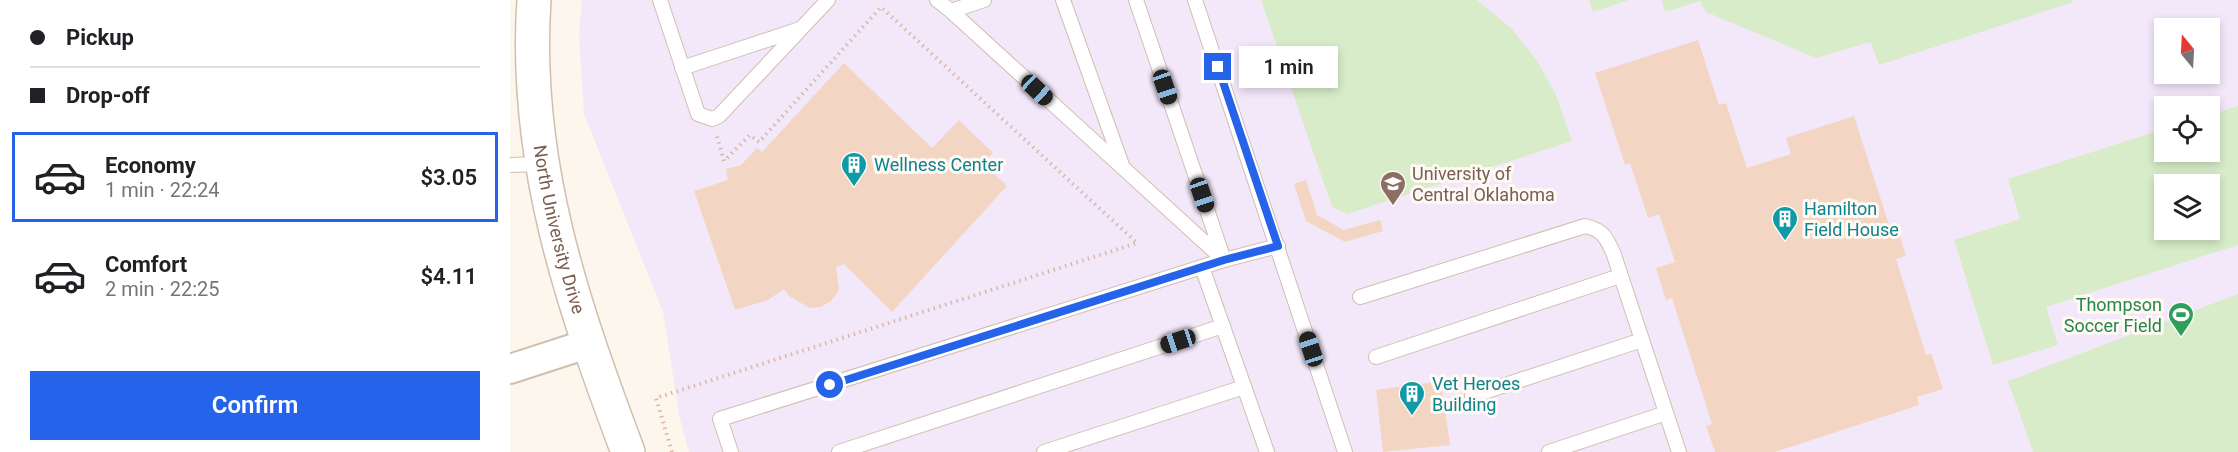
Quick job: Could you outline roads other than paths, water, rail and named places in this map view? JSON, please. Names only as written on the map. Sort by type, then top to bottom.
[{"type":"street","name":"North University Drive","points":[[534,0],[525,165],[555,237],[587,344],[628,452]]},
{"type":"street","points":[[510,369],[587,344]]},
{"type":"lane","points":[[662,1],[698,114],[712,119],[719,116],[828,0]]},
{"type":"lane","points":[[938,0],[1224,260]]},
{"type":"lane","points":[[951,11],[984,0]]},
{"type":"lane","points":[[1063,0],[1124,169]]},
{"type":"lane","points":[[1136,0],[1224,260]]},
{"type":"lane","points":[[1195,0],[1345,452]]},
{"type":"lane","points":[[682,68],[802,28]]},
{"type":"lane","points":[[1360,297],[1586,226],[1597,228],[1605,234],[1679,452]]},
{"type":"lane","points":[[731,452],[720,419],[1224,260],[1278,246]]},
{"type":"lane","points":[[1202,267],[1267,452]]},
{"type":"lane","points":[[1376,357],[1620,276]]},
{"type":"lane","points":[[839,452],[1223,326]]},
{"type":"lane","points":[[1472,396],[1642,340]]},
{"type":"lane","points":[[1044,452],[1244,387]]},
{"type":"lane","points":[[1549,452],[1666,412]]},
{"type":"place","name":"Wellness Center","points":[[854,188]]},
{"type":"place","name":"University of Central Oklahoma","points":[[1393,207]]},
{"type":"place","name":"Hamilton Field House","points":[[1785,242]]},
{"type":"place","name":"Thompson Soccer Field","points":[[2181,338]]},
{"type":"place","name":"Vet Heroes Building","points":[[1412,417]]}]
